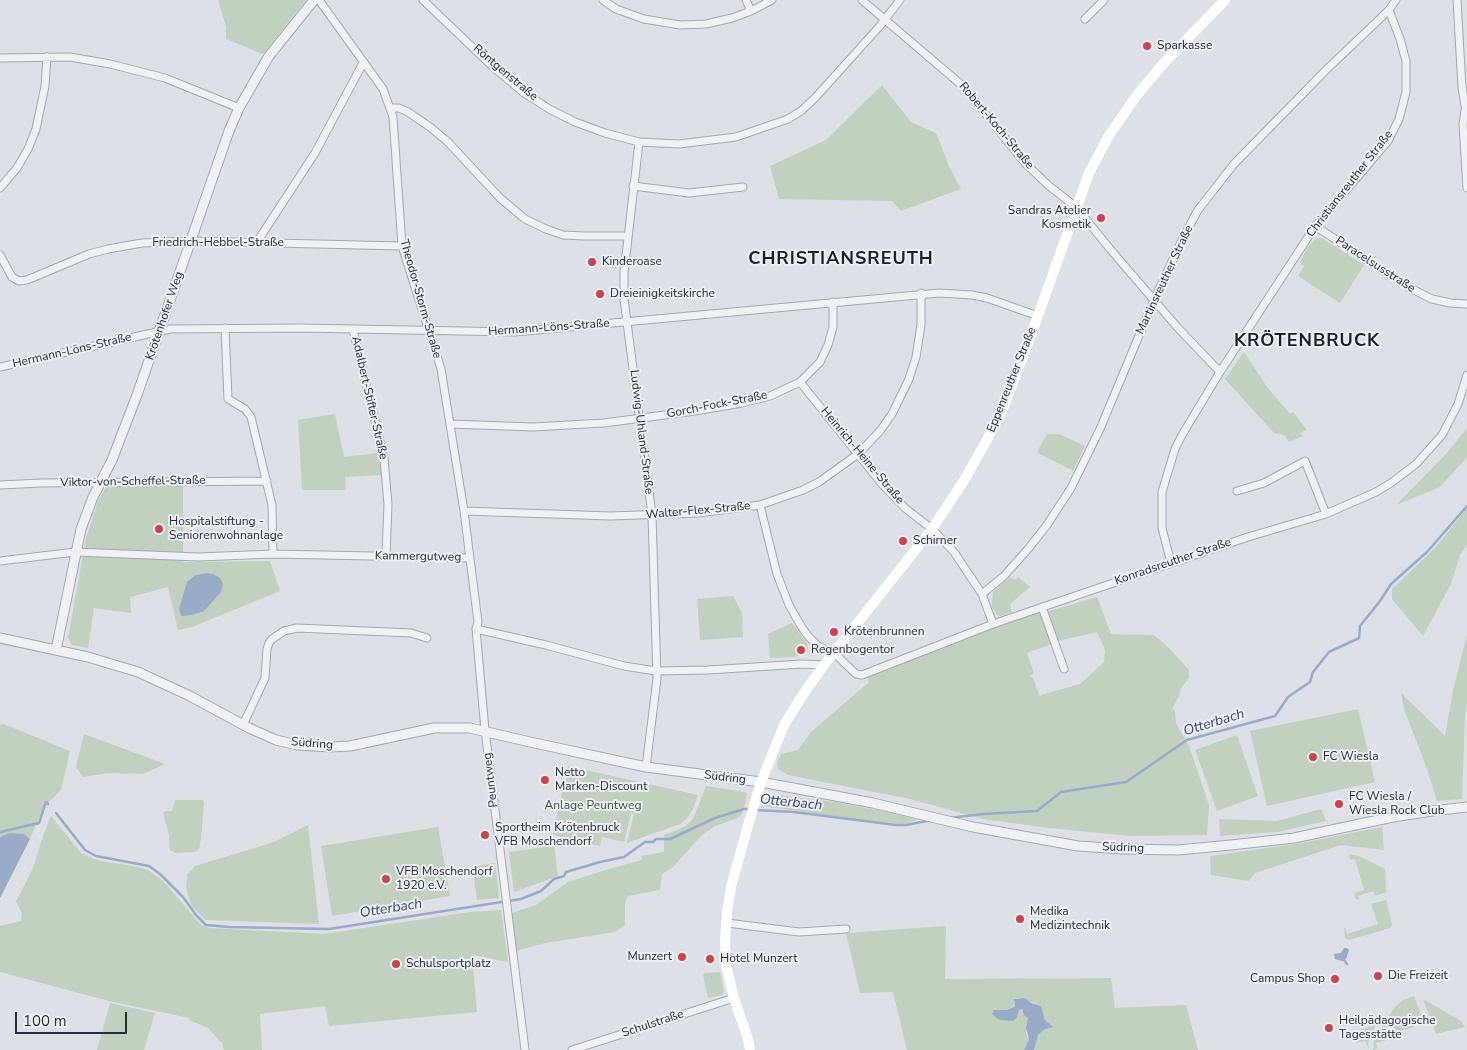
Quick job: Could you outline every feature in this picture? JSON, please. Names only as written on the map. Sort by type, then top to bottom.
[{"type":"main road","name":"Eppenreuther Straße","points":[[750,1050],[726,965],[725,940],[731,888],[747,829],[761,782],[784,725],[824,665],[932,529],[965,479],[999,415],[1038,316],[1090,170],[1108,136],[1133,100],[1170,57],[1225,0]]},
{"type":"street","name":"Krötenhofer Weg","points":[[56,650],[81,529],[93,497],[112,460],[160,331],[238,108],[269,56],[314,0]]},
{"type":"street","name":"Theodor-Storm-Straße","points":[[319,0],[382,89],[391,108],[402,246],[441,369],[470,558]]},
{"type":"street","name":"Röntgenstraße","points":[[424,0],[492,66],[524,93],[550,110],[604,133],[639,142],[679,144],[728,139],[788,119],[801,111],[886,19],[900,0]]},
{"type":"street","points":[[603,0],[616,8],[644,19],[680,25],[706,24],[751,11],[772,0]]},
{"type":"street","points":[[746,0],[751,11]]},
{"type":"street","name":"Robert-Koch-Straße","points":[[862,0],[964,86],[1025,163],[1076,208],[1178,328],[1220,372]]},
{"type":"street","points":[[1085,19],[1104,0]]},
{"type":"street","name":"Martinsreuther Straße","points":[[982,594],[1004,576],[1028,549],[1047,525],[1071,488],[1100,429],[1154,300],[1198,210],[1234,164],[1325,71],[1389,10],[1396,0]]},
{"type":"street","points":[[1457,0],[1462,87],[1466,104],[1463,124],[1467,188]]},
{"type":"street","name":"Christiansreuther Straße","points":[[1171,563],[1162,528],[1162,492],[1175,450],[1220,372],[1315,226],[1388,140],[1399,119],[1406,92],[1406,61],[1389,10]]},
{"type":"street","points":[[1460,51],[1467,64]]},
{"type":"street","points":[[0,188],[17,168],[28,149],[36,129],[47,57]]},
{"type":"street","points":[[0,58],[70,57],[110,64],[165,78],[201,91],[238,108]]},
{"type":"street","points":[[257,242],[316,153],[362,62]]},
{"type":"street","points":[[391,108],[398,108],[408,112],[430,127],[448,142],[500,198],[525,219],[546,229],[563,234],[627,236]]},
{"type":"street","name":"Ludwig-Uhland-Straße","points":[[639,142],[627,236],[624,299],[652,515],[656,671],[646,767]]},
{"type":"street","points":[[633,186],[689,193],[743,187]]},
{"type":"street","name":"Paracelsusstraße","points":[[1315,226],[1410,288],[1432,299],[1467,304]]},
{"type":"street","name":"Friedrich-Hebbel-Straße","points":[[0,255],[12,277],[19,281],[27,280],[89,254],[108,249],[156,242],[257,242],[402,246]]},
{"type":"street","name":"Hermann-Löns-Straße","points":[[0,367],[170,330],[225,328],[515,332],[939,293],[972,295],[1002,302],[1038,316]]},
{"type":"street","name":"Walter-Flex-Straße","points":[[464,512],[610,516],[698,513],[760,505],[785,498],[811,486],[858,454],[880,431],[892,414],[910,380],[918,346],[922,315],[921,294]]},
{"type":"street","name":"Gorch-Fock-Straße","points":[[450,424],[558,426],[640,419],[742,403],[770,396],[800,382],[815,368],[825,354],[833,327],[833,302]]},
{"type":"street","points":[[225,328],[228,399],[245,409],[252,417],[272,505],[273,554]]},
{"type":"street","name":"Adalbert-Stifter-Straße","points":[[353,330],[384,458],[388,504],[386,556]]},
{"type":"street","name":"Konradsreuther Straße","points":[[834,652],[856,674],[862,675],[993,624],[1171,563],[1326,514],[1384,487],[1404,474],[1425,455],[1442,435],[1449,423],[1467,375]]},
{"type":"street","name":"Heinrich-Heine-Straße","points":[[800,382],[894,496],[905,508],[932,529],[954,552],[982,594],[993,624]]},
{"type":"street","points":[[1236,491],[1264,483],[1305,461],[1326,514]]},
{"type":"street","name":"Viktor-von-Scheffel-Straße","points":[[0,485],[267,480]]},
{"type":"street","points":[[760,505],[777,574],[789,605],[808,636],[818,646],[834,652]]},
{"type":"street","name":"Kammergutweg","points":[[0,562],[76,552],[198,557],[273,554],[470,558],[478,622],[476,629]]},
{"type":"street","points":[[1042,607],[1064,669]]},
{"type":"street","points":[[243,725],[265,678],[269,642],[284,631],[297,628],[411,633],[428,638]]},
{"type":"street","points":[[476,629],[624,666],[656,671],[802,664],[824,665]]},
{"type":"street","name":"Peuntweg","points":[[476,629],[485,730],[525,1050]]},
{"type":"street","name":"Südring","points":[[0,638],[88,657],[138,672],[190,696],[243,725],[276,740],[297,745],[331,748],[350,746],[436,728],[470,728],[646,767],[761,782],[901,809],[973,827],[1078,846],[1123,850],[1178,850],[1294,838],[1393,817],[1467,807]]},
{"type":"street","points":[[727,923],[799,932],[846,929]]},
{"type":"street","name":"Schulstraße","points":[[572,1050],[589,1048],[734,998]]},
{"type":"green space","points":[[218,0],[306,0],[263,54],[226,39],[226,27]]},
{"type":"green space","points":[[882,85],[911,122],[936,133],[949,166],[961,189],[901,211],[892,201],[779,199],[770,166],[826,140]]},
{"type":"green space","points":[[1317,238],[1322,238],[1364,265],[1340,303],[1298,276],[1304,266],[1300,262],[1307,248]]},
{"type":"green space","points":[[1244,352],[1267,387],[1290,414],[1293,412],[1307,430],[1300,433],[1303,436],[1289,442],[1284,435],[1274,433],[1225,379]]},
{"type":"green space","points":[[335,414],[344,457],[379,453],[382,475],[345,477],[346,490],[302,490],[298,420]]},
{"type":"green space","points":[[1467,428],[1467,457],[1440,487],[1396,505],[1447,453]]},
{"type":"green space","points":[[1047,434],[1059,434],[1085,446],[1073,471],[1038,453]]},
{"type":"green space","points":[[183,485],[183,562],[270,561],[280,591],[192,627],[178,630],[168,587],[130,597],[131,613],[94,608],[88,648],[72,645],[68,638],[86,538],[98,501],[106,487]]},
{"type":"green space","points":[[1467,508],[1467,544],[1460,555],[1451,584],[1423,636],[1392,599],[1392,589],[1436,547]]},
{"type":"green space","points":[[1010,577],[1015,580],[1018,577],[1030,587],[1010,604],[1012,612],[1001,616],[997,615],[992,607],[993,592]]},
{"type":"green space","points":[[733,596],[742,613],[743,637],[700,640],[697,599]]},
{"type":"green space","points":[[1097,597],[1111,634],[1154,635],[1189,670],[1189,678],[1181,688],[1172,709],[1175,710],[1176,723],[1189,746],[1209,805],[1207,835],[1130,836],[983,819],[910,799],[788,775],[778,769],[777,763],[781,754],[798,750],[811,732],[869,682],[867,675],[1039,611],[1052,644],[1027,653],[1034,673],[1029,676],[1033,678],[1040,697],[1041,695],[1080,684],[1104,662],[1105,650],[1097,632],[1058,641],[1046,612]]},
{"type":"green space","points":[[792,623],[807,643],[808,649],[805,654],[794,657],[770,658],[768,634]]},
{"type":"green space","points":[[1467,634],[1467,703],[1462,799],[1437,801],[1404,709],[1401,693],[1445,736],[1453,691]]},
{"type":"green space","name":"FC Wiesla","points":[[1358,709],[1375,782],[1267,806],[1250,731]]},
{"type":"green space","points":[[4,724],[70,751],[61,790],[43,808],[30,839],[24,834],[10,833],[0,837],[0,725]]},
{"type":"green space","points":[[84,734],[165,764],[143,774],[109,773],[83,777],[76,767]]},
{"type":"green space","points":[[1237,735],[1258,796],[1217,811],[1195,750]]},
{"type":"green space","name":"Anlage Peuntweg","points":[[568,766],[698,795],[693,809],[680,824],[627,843],[634,814],[631,813],[624,842],[602,837],[600,846],[553,835]]},
{"type":"green space","points":[[706,786],[745,792],[747,794],[743,812],[738,818],[715,826],[702,835],[673,867],[662,874],[660,890],[628,896],[625,903],[625,925],[615,932],[545,943],[516,951],[512,913],[536,905],[568,882],[642,860],[642,856],[664,852],[664,835],[684,827],[693,819]]},
{"type":"green space","points":[[779,795],[835,802],[918,820],[904,824],[762,806],[764,800]]},
{"type":"green space","points":[[175,800],[203,800],[204,802],[201,839],[199,849],[195,852],[175,853],[170,850],[169,835],[163,813],[165,811],[172,811]]},
{"type":"green space","points":[[1321,809],[1326,821],[1278,832],[1220,836],[1219,819],[1277,821]]},
{"type":"green space","points":[[51,816],[81,853],[99,861],[148,870],[164,882],[201,925],[209,928],[324,934],[470,912],[501,910],[508,962],[472,955],[477,1012],[329,1026],[325,1006],[260,1014],[262,1050],[224,1050],[222,1043],[208,1028],[189,1020],[189,1018],[109,1001],[0,972],[0,926],[21,921],[22,913],[16,902],[33,868]]},
{"type":"green space","points":[[308,825],[319,924],[206,920],[192,907],[186,888],[187,875],[195,866],[274,842]]},
{"type":"green space","name":"VFB Moschendorf 1920 e.V.","points":[[438,827],[450,896],[332,916],[321,846]]},
{"type":"green space","points":[[1382,827],[1384,850],[1341,845],[1255,873],[1249,881],[1211,875],[1210,856],[1296,844]]},
{"type":"green space","points":[[554,846],[558,876],[514,892],[509,852]]},
{"type":"green space","points":[[1349,854],[1359,856],[1385,869],[1386,892],[1375,896],[1373,891],[1358,896],[1359,899],[1356,900],[1354,893],[1364,890],[1355,859],[1350,860]]},
{"type":"green space","points":[[495,863],[499,898],[477,900],[472,867]]},
{"type":"green space","points":[[1386,900],[1392,925],[1390,928],[1349,940],[1345,938],[1344,928],[1347,934],[1378,924],[1371,904]]},
{"type":"green space","points":[[946,926],[945,979],[1111,978],[1115,1008],[1186,1005],[1198,1050],[1034,1050],[1038,1035],[1051,1027],[1045,1020],[1041,1006],[1019,998],[1014,999],[1015,1005],[1011,1008],[997,1010],[999,1020],[1013,1021],[1017,1018],[1019,1010],[1022,1009],[1023,1013],[1028,1017],[1026,1033],[1029,1039],[1024,1050],[907,1050],[893,992],[860,993],[846,933]]},
{"type":"green space","points":[[720,972],[724,992],[722,995],[708,998],[703,975],[705,973]]},
{"type":"green space","points":[[1414,996],[1421,1015],[1412,1019],[1414,1027],[1389,1034],[1390,1039],[1376,1043],[1377,1049],[1373,1050],[1377,1035],[1394,1008],[1403,1000]]},
{"type":"green space","points":[[1423,999],[1461,1021],[1465,1027],[1436,1034]]},
{"type":"green space","points":[[110,1003],[155,1013],[144,1050],[97,1050]]},
{"type":"green space","points":[[1376,1024],[1368,1042],[1369,1050],[1365,1041],[1356,1043],[1355,1037],[1358,1036],[1358,1031]]},
{"type":"water","points":[[206,573],[220,578],[223,584],[221,592],[204,611],[181,616],[179,609],[187,582],[196,575]]},
{"type":"water","points":[[10,833],[24,834],[30,839],[0,898],[0,837]]},
{"type":"water","points":[[1344,948],[1349,950],[1346,959],[1342,961],[1335,959],[1334,954],[1341,953]]},
{"type":"water","points":[[1025,998],[1031,1003],[1041,1006],[1045,1020],[1053,1027],[1045,1029],[1038,1035],[1034,1050],[1024,1050],[1029,1039],[1026,1028],[1028,1018],[1024,1015],[1022,1009],[1019,1010],[1017,1018],[1013,1021],[999,1020],[992,1014],[994,1010],[1007,1010],[1014,1007],[1014,999]]},
{"type":"waterway","name":"Otterbach","points":[[949,818],[1037,811],[1061,792],[1126,782],[1187,740],[1275,716],[1288,697],[1310,682],[1313,672],[1329,652],[1359,638],[1360,626],[1391,584],[1427,552],[1467,506]]},
{"type":"waterway","name":"Otterbach","points":[[0,832],[39,823],[46,802],[48,804]]},
{"type":"waterway","name":"Otterbach","points":[[56,813],[85,850],[96,856],[149,866],[160,874],[183,897],[206,925],[329,929],[521,899],[541,891],[554,879],[564,876],[566,872],[624,857],[645,842],[653,842],[656,839],[670,839],[715,818],[750,809]]},
{"type":"waterway","name":"Otterbach","points":[[756,810],[794,812],[896,825],[932,820]]},
{"type":"waterway","points":[[1344,960],[1347,964]]},
{"type":"place","name":"Sparkasse","points":[[1147,46]]},
{"type":"place","name":"Sandras Atelier Kosmetik","points":[[1101,218]]},
{"type":"place","name":"Kinderoase","points":[[592,262]]},
{"type":"place","name":"Dreieinigkeitskirche","points":[[600,294]]},
{"type":"place","name":"Hospitalstiftung - Seniorenwohnanlage","points":[[159,529]]},
{"type":"place","name":"Schirner","points":[[903,541]]},
{"type":"place","name":"Krötenbrunnen","points":[[834,632]]},
{"type":"place","name":"Regenbogentor","points":[[801,650]]},
{"type":"place","name":"FC Wiesla","points":[[1313,757]]},
{"type":"place","name":"Netto Marken-Discount","points":[[545,780]]},
{"type":"place","name":"FC Wiesla / Wiesla Rock Club","points":[[1339,804]]},
{"type":"place","name":"Sportheim Krötenbruck VFB Moschendorf","points":[[485,835]]},
{"type":"place","name":"VFB Moschendorf 1920 e.V.","points":[[386,879]]},
{"type":"place","name":"Medika Medizintechnik","points":[[1020,919]]},
{"type":"place","name":"Munzert","points":[[682,957]]},
{"type":"place","name":"Hotel Munzert","points":[[710,959]]},
{"type":"place","name":"Schulsportplatz","points":[[396,964]]},
{"type":"place","name":"Die Freizeit","points":[[1378,976]]},
{"type":"place","name":"Campus Shop","points":[[1335,979]]},
{"type":"place","name":"Heilpädagogische Tagesstätte","points":[[1329,1028]]},
{"type":"district","name":"CHRISTIANSREUTH","points":[[841,260]]},
{"type":"district","name":"KRÖTENBRUCK","points":[[1307,342]]}]
